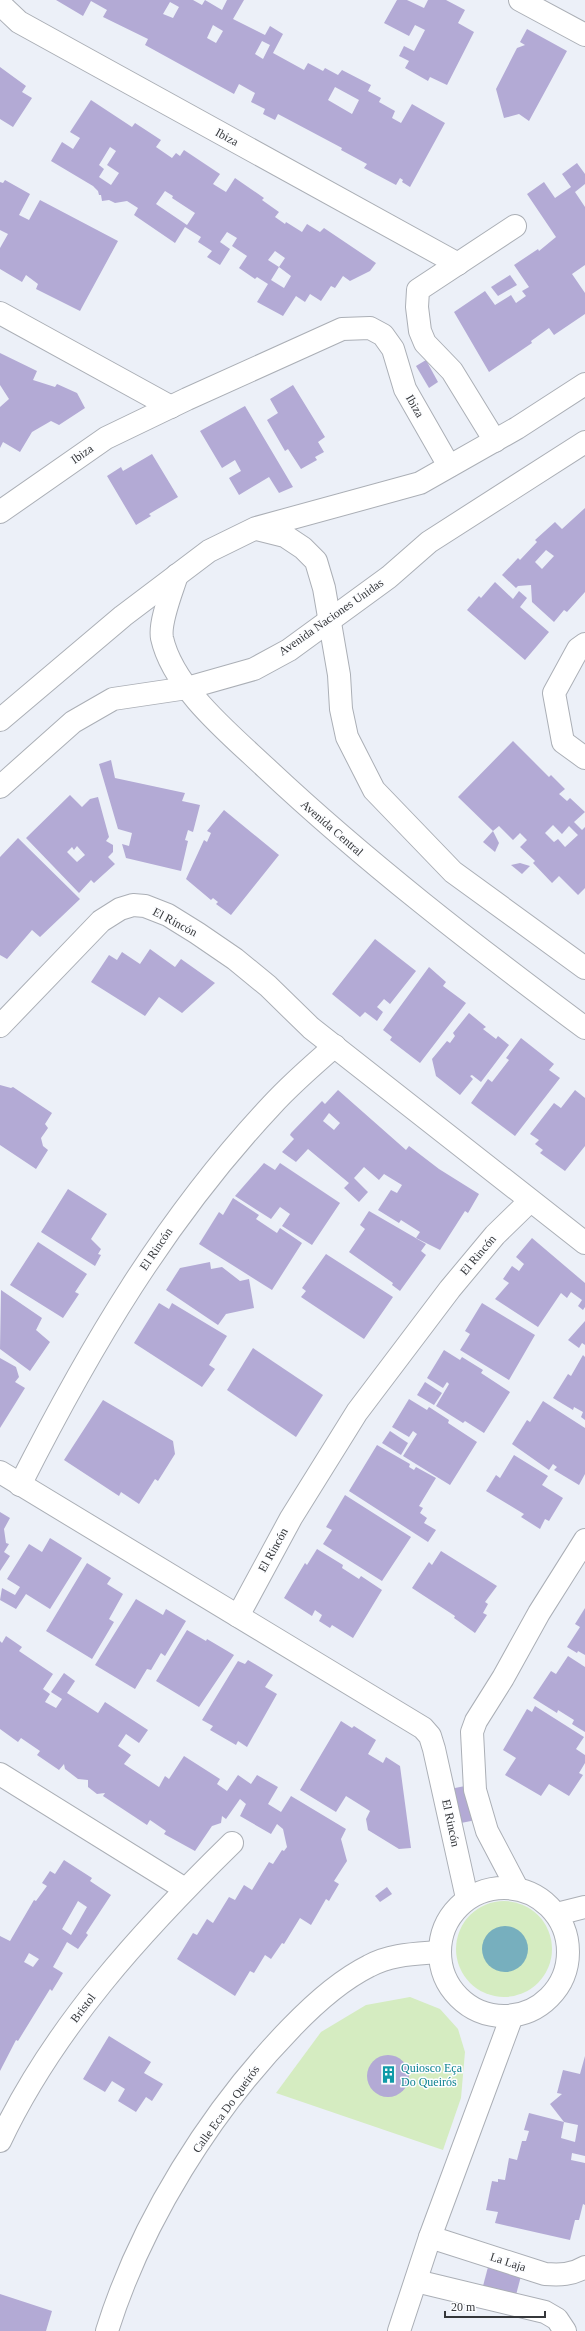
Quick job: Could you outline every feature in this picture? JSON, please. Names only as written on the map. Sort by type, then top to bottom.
[{"type":"street","points":[[520,0],[585,34]]},
{"type":"street","name":"Ibiza","points":[[0,4],[19,22],[458,264]]},
{"type":"street","points":[[494,441],[452,371],[425,343],[420,331],[416,307],[418,290],[515,226]]},
{"type":"street","points":[[0,314],[170,407]]},
{"type":"street","name":"Ibiza","points":[[0,512],[106,438],[170,407],[342,329],[370,328],[383,335],[393,349],[405,389],[449,466]]},
{"type":"street","points":[[0,720],[123,616],[209,551],[256,528],[420,483],[494,441],[585,384]]},
{"type":"street","name":"Avenida Naciones Unidas","points":[[0,787],[73,722],[113,699],[187,688],[254,669],[289,650],[328,620],[389,577],[429,542],[585,442]]},
{"type":"street","points":[[256,528],[285,536],[303,548],[316,561],[324,588],[328,620],[339,675],[341,709],[347,737],[374,790],[453,872],[583,963]]},
{"type":"street","name":"Avenida Central","points":[[177,575],[166,612],[162,636],[170,659],[187,688],[234,738],[321,820],[487,955],[585,1028]]},
{"type":"street","points":[[585,644],[578,649],[554,693],[563,742],[585,758]]},
{"type":"street","name":"El Rincón","points":[[0,1026],[101,921],[120,909],[133,905],[145,906],[168,915],[235,959],[268,986],[311,1028],[585,1243]]},
{"type":"street","name":"El Rincón","points":[[20,1484],[67,1393],[109,1319],[172,1225],[204,1184],[271,1105],[335,1046]]},
{"type":"street","name":"El Rincón","points":[[238,1616],[291,1518],[356,1412],[450,1288],[495,1235],[530,1201]]},
{"type":"street","name":"El Rincón","points":[[0,1472],[423,1728],[430,1736],[434,1749],[467,1898]]},
{"type":"street","points":[[517,1888],[487,1832],[475,1790],[472,1732],[476,1721],[503,1678],[539,1613],[585,1540]]},
{"type":"street","points":[[0,1774],[185,1889]]},
{"type":"street","name":"Bristol","points":[[0,2141],[12,2116],[50,2054],[88,2000],[133,1946],[185,1889],[232,1843]]},
{"type":"street","points":[[491,1888],[517,1888],[532,1893],[546,1902],[557,1914],[565,1928],[568,1944],[568,1960],[564,1976],[556,1991],[544,2003],[529,2012],[512,2016],[490,2015],[470,2007],[454,1993],[443,1974],[439,1952],[441,1937],[446,1922],[455,1909],[467,1898],[491,1888]]},
{"type":"street","points":[[557,1914],[585,1907]]},
{"type":"street","name":"Calle Eca Do Queirós","points":[[107,2331],[136,2258],[168,2194],[212,2124],[254,2068],[312,2007],[342,1983],[369,1965],[394,1956],[439,1952]]},
{"type":"street","points":[[564,1976],[585,1965]]},
{"type":"street","points":[[400,2331],[430,2237],[512,2016]]},
{"type":"street","name":"La Laja","points":[[430,2237],[545,2274],[564,2275],[578,2272],[585,2267]]},
{"type":"street","points":[[416,2280],[545,2312],[557,2319],[565,2331]]},
{"type":"green space","points":[[504,1901],[522,1905],[531,1909],[538,1915],[544,1922],[548,1931],[552,1949],[548,1967],[544,1976],[538,1983],[531,1989],[522,1993],[504,1997],[486,1993],[477,1989],[470,1983],[464,1976],[460,1967],[456,1949],[460,1931],[464,1922],[470,1915],[477,1909],[486,1905]]},
{"type":"green space","points":[[410,1997],[440,2009],[458,2029],[465,2052],[461,2098],[443,2150],[276,2093],[321,2032],[366,2005]]},
{"type":"water","points":[[505,1926],[518,1930],[524,1936],[528,1949],[524,1962],[518,1968],[505,1972],[492,1968],[486,1962],[482,1949],[486,1936],[492,1930]]},
{"type":"building","points":[[56,0],[193,0],[202,5],[205,0],[222,10],[227,0],[244,0],[233,19],[265,35],[270,26],[283,34],[273,53],[304,70],[308,63],[323,71],[325,68],[338,75],[342,70],[371,85],[368,91],[381,98],[379,102],[395,111],[392,118],[401,123],[412,104],[445,123],[410,187],[402,182],[403,180],[400,178],[396,185],[364,168],[367,164],[341,150],[342,148],[278,114],[275,120],[263,114],[265,109],[251,102],[255,93],[239,84],[234,94],[145,45],[148,39],[103,17],[107,10],[91,1],[83,16]],"holes":[[[170,2],[179,7],[173,18],[163,14]],[[213,25],[223,31],[216,43],[207,38]],[[262,41],[270,45],[263,59],[255,54]],[[335,87],[359,100],[352,114],[328,100]]]},
{"type":"building","points":[[397,0],[407,0],[424,8],[428,0],[446,0],[465,10],[458,23],[474,32],[447,85],[430,77],[428,81],[405,68],[409,61],[399,56],[404,46],[414,51],[425,30],[415,25],[409,36],[384,23]]},
{"type":"building","points":[[527,29],[567,51],[529,121],[519,114],[504,118],[496,89],[517,48],[525,45],[520,42]]},
{"type":"building","points":[[0,67],[26,86],[22,92],[32,98],[13,127],[0,119]]},
{"type":"building","points":[[91,100],[132,127],[135,123],[161,140],[156,147],[172,158],[176,153],[180,156],[184,150],[220,174],[213,184],[226,192],[235,178],[264,198],[262,200],[279,212],[275,217],[285,224],[286,222],[302,232],[307,224],[320,232],[324,228],[376,263],[370,271],[350,281],[343,276],[335,288],[331,286],[321,301],[310,294],[305,302],[296,296],[283,316],[257,302],[268,284],[257,277],[255,279],[239,268],[247,256],[232,246],[237,238],[227,232],[220,242],[230,249],[220,265],[207,257],[212,251],[198,242],[201,237],[185,227],[175,243],[134,215],[138,208],[127,201],[115,203],[109,200],[102,201],[101,195],[99,195],[98,191],[93,186],[51,161],[62,142],[73,149],[80,138],[70,132]],"holes":[[[110,147],[116,151],[107,165],[119,173],[111,185],[99,177],[104,169],[99,165]],[[165,191],[173,196],[172,198],[195,213],[187,225],[156,204]],[[275,251],[285,258],[279,267],[268,260]],[[279,267],[291,276],[284,288],[271,280]]]},
{"type":"building","points":[[577,163],[585,174],[585,184],[575,192],[585,207],[585,265],[572,274],[585,293],[585,314],[554,335],[549,328],[531,341],[532,343],[489,372],[454,312],[485,291],[495,305],[511,295],[516,303],[526,296],[522,291],[529,287],[514,265],[538,249],[539,251],[556,237],[527,194],[544,182],[555,198],[571,187],[562,174]]},
{"type":"building","points":[[5,180],[30,194],[19,215],[29,220],[40,200],[118,241],[80,311],[36,289],[38,284],[26,275],[22,282],[0,269],[0,248],[8,234],[0,230],[0,182],[3,183]]},
{"type":"building","points":[[510,275],[517,285],[498,296],[491,287]]},
{"type":"building","points":[[0,353],[37,371],[33,380],[55,387],[57,384],[77,393],[85,408],[59,425],[51,421],[32,432],[20,452],[3,442],[0,448],[0,407],[9,399],[0,385]]},
{"type":"building","points":[[426,360],[438,382],[429,388],[416,366]]},
{"type":"building","points":[[293,385],[325,437],[318,442],[324,452],[315,457],[317,460],[301,469],[288,449],[285,451],[267,420],[278,413],[270,399]]},
{"type":"building","points":[[245,406],[293,487],[279,493],[269,477],[239,495],[229,478],[241,471],[235,460],[222,468],[200,431]]},
{"type":"building","points":[[152,454],[178,497],[149,514],[151,516],[136,525],[107,476],[121,467],[123,471]]},
{"type":"building","points":[[585,508],[585,592],[567,612],[564,610],[554,622],[532,602],[531,585],[518,586],[516,588],[502,575],[518,558],[520,560],[537,542],[535,540],[555,522],[562,529]],"holes":[[[546,550],[554,556],[542,569],[535,562]]]},
{"type":"building","points":[[495,582],[513,599],[519,591],[527,598],[520,607],[549,632],[525,660],[467,610],[479,596],[481,598]]},
{"type":"building","points":[[513,741],[549,777],[551,775],[565,789],[559,794],[567,801],[570,798],[585,812],[574,822],[582,830],[585,827],[585,888],[578,895],[559,876],[552,883],[533,863],[535,861],[520,847],[527,840],[520,833],[513,840],[499,826],[493,831],[458,797]],"holes":[[[553,825],[562,834],[569,826],[578,835],[565,847],[558,839],[554,842],[545,833]]]},
{"type":"building","points":[[111,760],[115,778],[185,793],[182,801],[200,805],[193,832],[188,830],[185,840],[188,841],[181,871],[126,858],[122,844],[129,846],[132,833],[118,829],[99,764]]},
{"type":"building","points":[[70,795],[82,807],[90,799],[98,797],[109,837],[106,841],[113,845],[113,852],[108,857],[115,864],[94,883],[91,880],[79,893],[26,838]],"holes":[[[77,846],[85,855],[77,862],[67,852],[72,847],[74,850]]]},
{"type":"building","points":[[224,810],[279,855],[231,915],[216,904],[218,902],[213,898],[211,900],[186,879],[204,840],[207,842],[211,833],[207,831]]},
{"type":"building","points":[[493,831],[499,843],[495,852],[483,842]]},
{"type":"building","points":[[18,838],[80,899],[40,937],[32,930],[7,959],[0,955],[0,857]]},
{"type":"building","points":[[520,863],[530,866],[522,874],[511,865]]},
{"type":"building","points":[[375,939],[416,971],[390,1004],[384,999],[377,1007],[383,1012],[377,1021],[365,1012],[360,1017],[332,994]]},
{"type":"building","points":[[150,949],[175,967],[181,959],[215,983],[182,1013],[159,997],[145,1016],[91,982],[109,955],[117,960],[122,952],[140,964]]},
{"type":"building","points":[[429,967],[446,982],[443,986],[466,1003],[420,1063],[390,1040],[392,1037],[383,1030]]},
{"type":"building","points":[[469,1013],[486,1027],[483,1029],[496,1039],[498,1036],[509,1045],[481,1082],[472,1075],[470,1076],[473,1079],[460,1095],[436,1076],[432,1059],[447,1041],[450,1043],[455,1036],[453,1033]]},
{"type":"building","points":[[521,1038],[554,1064],[549,1070],[560,1078],[515,1136],[471,1103],[488,1079],[492,1082],[509,1060],[506,1058]]},
{"type":"building","points":[[0,1085],[11,1088],[13,1087],[52,1113],[45,1124],[48,1128],[41,1138],[43,1146],[48,1150],[36,1169],[0,1145]]},
{"type":"building","points":[[338,1090],[406,1150],[409,1146],[439,1169],[479,1194],[468,1213],[465,1211],[440,1250],[416,1238],[420,1232],[401,1220],[399,1223],[378,1210],[391,1190],[397,1193],[402,1185],[384,1174],[379,1180],[364,1167],[354,1178],[368,1192],[359,1202],[344,1188],[349,1183],[308,1149],[296,1162],[282,1152],[294,1139],[290,1135],[291,1133],[322,1101],[325,1104]],"holes":[[[329,1113],[340,1123],[334,1130],[323,1121]]]},
{"type":"building","points":[[575,1090],[585,1098],[585,1146],[565,1171],[540,1153],[543,1150],[535,1144],[539,1140],[530,1134],[554,1103],[561,1108]]},
{"type":"building","points":[[264,1163],[275,1170],[280,1163],[340,1203],[312,1245],[282,1226],[290,1214],[280,1207],[271,1219],[235,1196]]},
{"type":"building","points":[[68,1189],[107,1214],[91,1239],[101,1249],[98,1254],[101,1255],[95,1266],[41,1232]]},
{"type":"building","points":[[233,1198],[259,1215],[256,1219],[277,1233],[280,1228],[302,1243],[272,1290],[199,1244],[219,1212],[223,1215]]},
{"type":"building","points":[[369,1211],[426,1244],[421,1251],[426,1255],[400,1291],[392,1285],[393,1283],[349,1252],[365,1229],[360,1225]]},
{"type":"building","points":[[532,1238],[585,1283],[585,1307],[583,1310],[578,1306],[582,1300],[571,1292],[567,1298],[561,1293],[538,1327],[495,1299],[509,1283],[503,1279],[512,1266],[519,1271],[524,1264],[516,1257]]},
{"type":"building","points":[[38,1242],[87,1274],[75,1292],[79,1294],[63,1318],[10,1285]]},
{"type":"building","points":[[326,1254],[393,1297],[364,1339],[301,1297],[306,1291],[302,1288]]},
{"type":"building","points":[[210,1262],[211,1269],[222,1267],[240,1281],[249,1279],[254,1308],[226,1314],[218,1325],[166,1290],[180,1268]]},
{"type":"building","points":[[1,1290],[42,1318],[36,1330],[50,1342],[30,1371],[0,1349]]},
{"type":"building","points":[[159,1303],[169,1309],[172,1303],[227,1336],[209,1365],[215,1369],[202,1387],[134,1343]]},
{"type":"building","points":[[482,1303],[535,1335],[509,1380],[460,1350],[470,1334],[465,1331]]},
{"type":"building","points":[[585,1321],[585,1345],[582,1343],[579,1348],[568,1340]]},
{"type":"building","points":[[253,1348],[323,1395],[296,1437],[227,1390]]},
{"type":"building","points":[[444,1350],[460,1360],[462,1357],[483,1370],[481,1373],[510,1392],[484,1433],[465,1421],[463,1423],[436,1406],[449,1384],[447,1382],[443,1388],[427,1378]]},
{"type":"building","points":[[583,1355],[585,1357],[585,1420],[581,1417],[583,1412],[574,1407],[573,1410],[553,1398],[568,1374],[571,1376]]},
{"type":"building","points":[[0,1358],[16,1367],[19,1377],[15,1382],[25,1388],[0,1428]]},
{"type":"building","points":[[425,1382],[442,1393],[434,1405],[417,1395]]},
{"type":"building","points":[[409,1399],[427,1410],[429,1407],[449,1420],[448,1423],[477,1442],[450,1485],[403,1456],[417,1434],[413,1431],[409,1437],[392,1427]]},
{"type":"building","points":[[103,1400],[173,1441],[175,1454],[158,1481],[155,1479],[139,1504],[121,1492],[119,1496],[64,1460]]},
{"type":"building","points":[[543,1401],[585,1428],[585,1474],[579,1485],[554,1470],[557,1467],[553,1464],[549,1470],[512,1444],[527,1420],[530,1422]]},
{"type":"building","points":[[390,1431],[408,1443],[401,1455],[382,1443]]},
{"type":"building","points":[[377,1445],[410,1464],[409,1467],[414,1470],[416,1467],[436,1478],[419,1506],[423,1508],[420,1513],[427,1518],[424,1523],[436,1530],[428,1542],[349,1491]]},
{"type":"building","points":[[514,1455],[548,1476],[542,1485],[563,1498],[549,1521],[545,1519],[540,1529],[521,1517],[524,1514],[486,1491],[496,1475],[500,1478]]},
{"type":"building","points":[[345,1495],[411,1537],[382,1581],[323,1544],[332,1530],[326,1527]]},
{"type":"building","points":[[0,1512],[10,1518],[4,1529],[6,1543],[9,1544],[4,1552],[10,1556],[0,1571]]},
{"type":"building","points":[[50,1538],[82,1558],[50,1609],[26,1594],[16,1609],[0,1600],[2,1588],[15,1595],[20,1587],[7,1579],[29,1544],[42,1552]]},
{"type":"building","points":[[317,1549],[343,1565],[342,1568],[359,1579],[361,1576],[382,1590],[353,1638],[332,1625],[330,1628],[319,1621],[322,1615],[315,1610],[312,1616],[284,1598],[305,1563],[307,1565]]},
{"type":"building","points":[[441,1551],[497,1586],[485,1602],[488,1604],[483,1613],[487,1615],[475,1633],[454,1618],[455,1616],[412,1588],[429,1562],[432,1565]]},
{"type":"building","points":[[87,1563],[111,1578],[107,1584],[123,1594],[109,1619],[114,1622],[92,1659],[46,1631]]},
{"type":"building","points":[[136,1599],[163,1615],[166,1609],[186,1621],[165,1656],[161,1653],[151,1670],[147,1669],[135,1689],[95,1665]]},
{"type":"building","points":[[585,1608],[585,1655],[578,1651],[577,1653],[567,1647],[580,1627],[575,1624]]},
{"type":"building","points":[[187,1630],[206,1641],[207,1639],[234,1655],[199,1707],[156,1681]]},
{"type":"building","points":[[6,1636],[22,1647],[19,1651],[53,1674],[43,1689],[50,1694],[45,1702],[56,1708],[62,1699],[51,1692],[64,1673],[75,1681],[67,1693],[98,1713],[105,1702],[148,1730],[139,1743],[126,1734],[118,1746],[131,1755],[124,1764],[159,1787],[165,1776],[169,1779],[184,1756],[220,1779],[217,1784],[227,1791],[238,1775],[251,1784],[257,1775],[278,1787],[268,1804],[281,1812],[291,1796],[346,1829],[341,1839],[347,1861],[334,1881],[339,1884],[329,1901],[326,1899],[311,1925],[300,1918],[284,1944],[282,1943],[271,1959],[265,1955],[254,1973],[250,1971],[235,1996],[177,1959],[193,1933],[197,1935],[207,1919],[213,1923],[229,1897],[235,1900],[244,1885],[252,1890],[269,1862],[273,1864],[282,1850],[284,1851],[287,1847],[283,1829],[277,1824],[271,1834],[240,1816],[246,1804],[240,1799],[226,1819],[222,1816],[221,1823],[212,1826],[195,1851],[164,1834],[166,1831],[150,1820],[147,1825],[103,1796],[105,1793],[97,1794],[88,1787],[88,1780],[78,1779],[65,1769],[64,1764],[59,1770],[37,1755],[40,1751],[21,1738],[18,1742],[0,1729],[0,1641],[2,1643]]},
{"type":"building","points":[[568,1656],[585,1667],[585,1732],[572,1724],[574,1720],[558,1710],[557,1713],[533,1698],[551,1671],[556,1674]]},
{"type":"building","points":[[248,1660],[273,1675],[265,1687],[277,1694],[247,1747],[238,1741],[236,1745],[210,1730],[213,1726],[202,1720],[238,1661],[245,1664]]},
{"type":"building","points":[[535,1706],[584,1737],[576,1749],[585,1755],[585,1763],[579,1773],[583,1775],[569,1796],[549,1784],[541,1796],[505,1775],[516,1758],[503,1750],[527,1709],[532,1712]]},
{"type":"building","points":[[341,1721],[352,1728],[354,1726],[376,1740],[368,1754],[383,1763],[386,1757],[400,1766],[411,1848],[399,1849],[368,1830],[366,1819],[370,1811],[346,1796],[336,1812],[300,1790]]},
{"type":"building","points":[[470,1785],[476,1820],[456,1824],[450,1789]]},
{"type":"building","points":[[64,1860],[92,1878],[90,1881],[111,1895],[86,1933],[88,1935],[78,1949],[67,1942],[53,1967],[63,1973],[52,1991],[50,1989],[18,2041],[16,2040],[0,2071],[0,1936],[10,1941],[34,1900],[36,1901],[47,1886],[42,1883],[50,1871],[55,1874]],"holes":[[[78,1901],[87,1907],[71,1935],[62,1929]],[[29,1953],[39,1959],[33,1967],[24,1962]]]},
{"type":"building","points":[[387,1887],[392,1894],[380,1902],[375,1896]]},
{"type":"building","points":[[109,2036],[151,2062],[144,2073],[163,2084],[152,2101],[146,2097],[136,2112],[118,2101],[125,2089],[112,2081],[105,2092],[83,2079]]},
{"type":"building","name":"Quiosco Eça Do Queirós","points":[[384,2055],[392,2055],[400,2058],[406,2064],[409,2076],[406,2088],[400,2094],[392,2097],[384,2097],[376,2094],[370,2088],[367,2080],[367,2072],[370,2064],[376,2058]]},
{"type":"building","points":[[585,2056],[585,2156],[572,2153],[571,2160],[585,2163],[585,2205],[583,2204],[579,2220],[575,2220],[570,2240],[495,2223],[498,2212],[486,2210],[492,2181],[498,2182],[498,2179],[505,2180],[509,2158],[517,2160],[522,2141],[526,2141],[529,2131],[524,2130],[529,2113],[564,2122],[550,2104],[562,2094],[557,2093],[563,2070],[580,2074]],"holes":[[[564,2122],[578,2125],[575,2142],[561,2138]]]},
{"type":"building","points":[[488,2267],[521,2276],[516,2295],[483,2286]]},
{"type":"building","points":[[0,2294],[52,2311],[46,2331],[0,2331]]},
{"type":"place","name":"Quiosco Eça Do Queirós","points":[[388,2075]]}]
